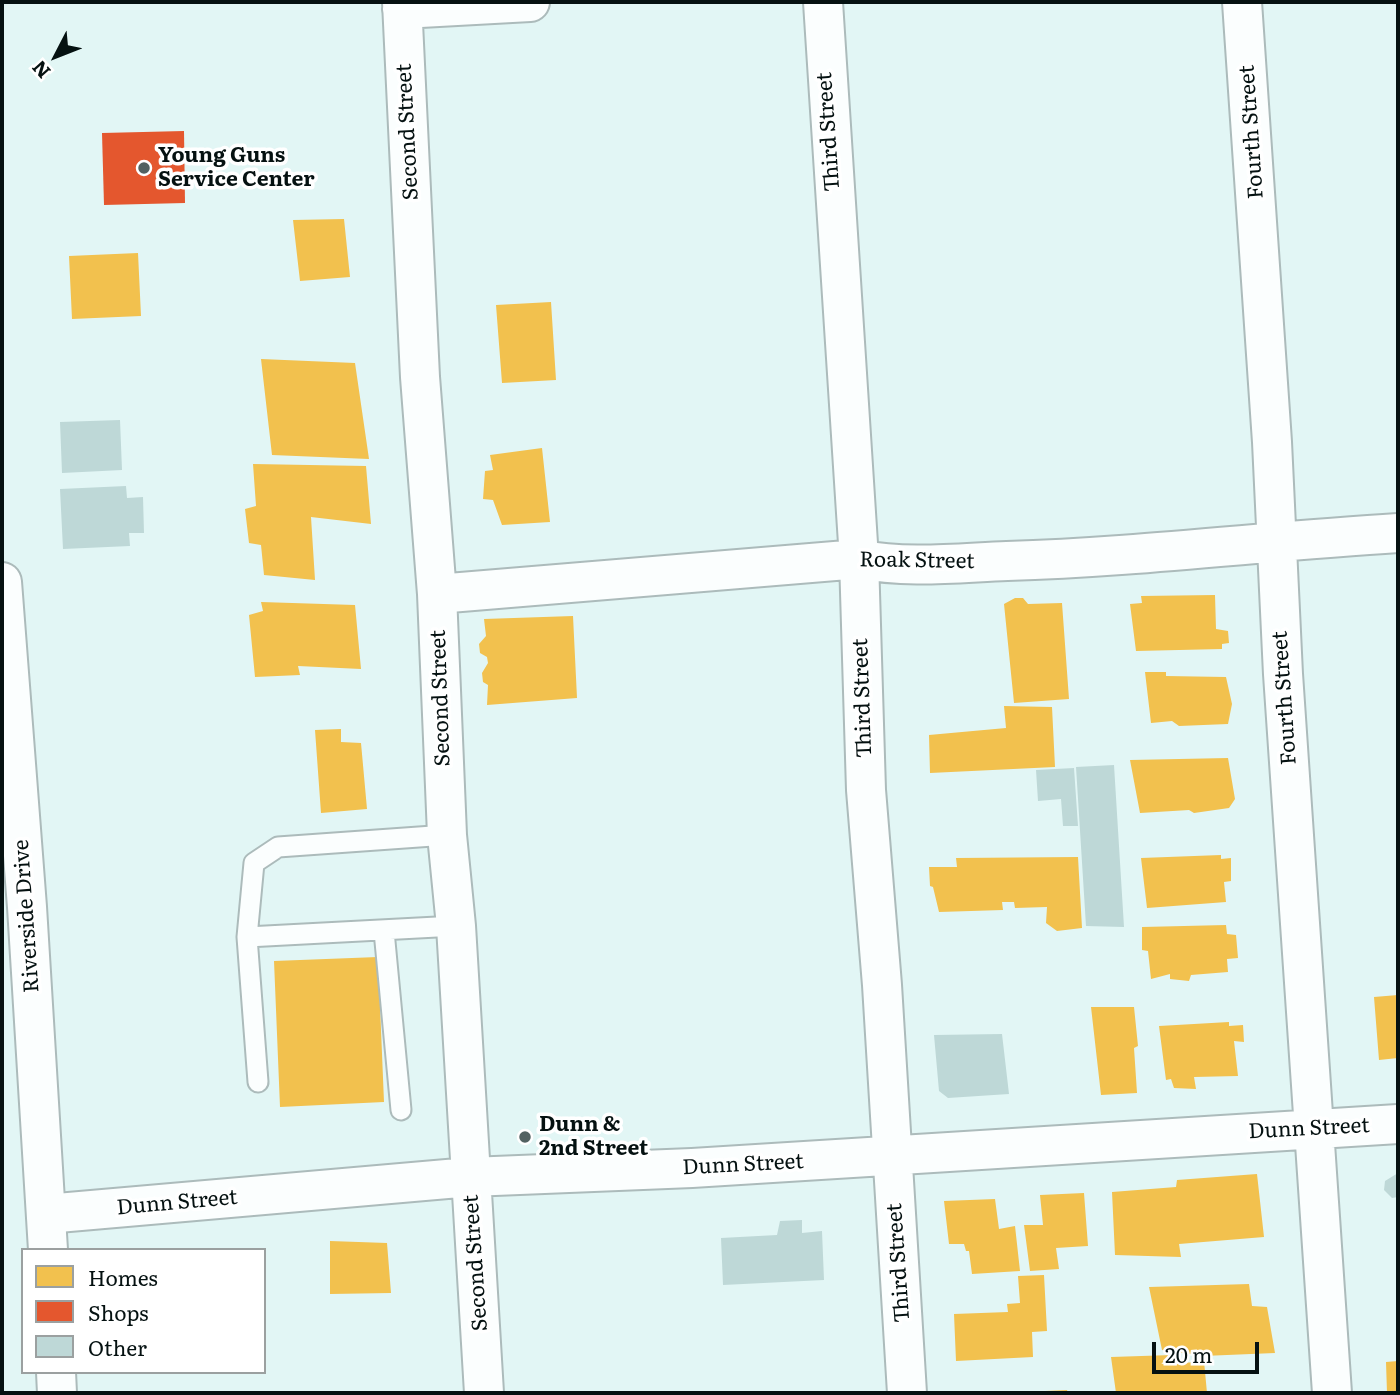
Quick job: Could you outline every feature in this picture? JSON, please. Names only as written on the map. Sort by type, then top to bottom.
[{"type":"street","points":[[402,5],[530,2]]},
{"type":"street","name":"Third Street","points":[[823,2],[859,559],[866,790],[908,1393]]},
{"type":"street","name":"Fourth Street","points":[[1242,2],[1332,1393]]},
{"type":"street","name":"Second Street","points":[[402,5],[420,377],[437,594],[447,835],[456,926],[484,1393]]},
{"type":"street","name":"Roak Street","points":[[437,594],[859,559],[888,565],[1046,560],[1398,533]]},
{"type":"street","name":"Riverside Drive","points":[[2,582],[47,1232]]},
{"type":"street","name":"Dunn Street","points":[[47,1232],[470,1177],[892,1156],[1398,1124]]},
{"type":"street","points":[[56,1374],[57,1393]]},
{"type":"lane","points":[[258,1082],[247,937],[254,863],[278,847],[447,835]]},
{"type":"lane","points":[[247,937],[456,926]]},
{"type":"lane","points":[[384,931],[401,1110]]},
{"type":"building: Homes","points":[[344,219],[350,277],[300,281],[293,220]]},
{"type":"building: Homes","points":[[138,253],[141,316],[72,319],[69,256]]},
{"type":"building: Homes","points":[[551,302],[556,380],[502,383],[496,305]]},
{"type":"building: Homes","points":[[261,359],[355,363],[369,459],[272,455]]},
{"type":"building: Homes","points":[[542,448],[550,522],[502,525],[493,500],[483,499],[485,471],[493,470],[490,455]]},
{"type":"building: Homes","points":[[253,464],[366,466],[371,524],[311,517],[315,580],[264,575],[261,545],[249,543],[245,509],[256,506]]},
{"type":"building: Homes","points":[[1215,595],[1216,629],[1228,631],[1229,643],[1222,644],[1222,649],[1136,651],[1130,604],[1142,603],[1141,596]]},
{"type":"building: Homes","points":[[1015,598],[1023,598],[1028,604],[1062,603],[1069,699],[1014,703],[1004,604]]},
{"type":"building: Homes","points":[[261,602],[355,605],[361,669],[298,666],[300,675],[255,677],[249,615],[263,611]]},
{"type":"building: Homes","points":[[573,616],[577,698],[487,705],[488,685],[483,682],[482,673],[488,663],[487,657],[480,653],[479,644],[486,636],[484,619]]},
{"type":"building: Homes","points":[[1145,672],[1166,672],[1166,676],[1226,677],[1232,704],[1228,724],[1179,726],[1172,721],[1151,723]]},
{"type":"building: Homes","points":[[1004,706],[1052,707],[1055,767],[930,773],[929,735],[1006,728]]},
{"type":"building: Homes","points":[[341,729],[341,742],[361,743],[367,809],[321,813],[315,730]]},
{"type":"building: Homes","points":[[1228,758],[1235,799],[1229,808],[1194,813],[1189,810],[1140,813],[1130,760]]},
{"type":"building: Homes","points":[[1221,855],[1221,859],[1231,858],[1231,881],[1224,882],[1226,902],[1147,908],[1141,858]]},
{"type":"building: Homes","points":[[1078,857],[1082,928],[1057,931],[1046,923],[1047,907],[1015,908],[1014,902],[1002,902],[1003,910],[939,912],[933,887],[930,886],[929,867],[957,867],[956,858]]},
{"type":"building: Homes","points":[[1226,925],[1227,934],[1236,935],[1238,958],[1227,959],[1228,972],[1191,975],[1189,981],[1170,979],[1170,974],[1151,979],[1148,951],[1142,950],[1142,927]]},
{"type":"building: Homes","points":[[378,957],[384,1102],[280,1107],[274,961]]},
{"type":"building: Homes","points":[[1398,995],[1398,1058],[1379,1060],[1374,997]]},
{"type":"building: Homes","points":[[1091,1007],[1134,1007],[1138,1046],[1134,1048],[1137,1093],[1101,1095]]},
{"type":"building: Homes","points":[[1229,1022],[1229,1026],[1243,1025],[1244,1042],[1234,1041],[1238,1076],[1194,1077],[1196,1089],[1174,1088],[1171,1079],[1166,1080],[1159,1026]]},
{"type":"building: Homes","points":[[1257,1174],[1264,1237],[1179,1244],[1181,1257],[1115,1255],[1112,1192],[1176,1187],[1177,1180]]},
{"type":"building: Homes","points":[[1084,1193],[1088,1246],[1056,1248],[1059,1269],[1030,1271],[1024,1225],[1043,1225],[1040,1195]]},
{"type":"building: Homes","points":[[995,1199],[999,1229],[1015,1226],[1020,1271],[972,1274],[969,1251],[966,1251],[964,1244],[949,1244],[944,1201]]},
{"type":"building: Homes","points":[[330,1241],[387,1243],[391,1293],[330,1294]]},
{"type":"building: Homes","points":[[1044,1275],[1047,1331],[1032,1332],[1033,1357],[956,1361],[954,1314],[1008,1312],[1007,1304],[1020,1303],[1018,1276]]},
{"type":"building: Homes","points":[[1249,1284],[1252,1306],[1267,1307],[1275,1353],[1203,1356],[1162,1350],[1149,1287]]},
{"type":"building: Homes","points":[[1172,1355],[1174,1364],[1204,1361],[1207,1393],[1116,1393],[1111,1357]]},
{"type":"building: Homes","points":[[1398,1361],[1398,1393],[1387,1393],[1386,1362]]},
{"type":"building: Homes","points":[[1067,1390],[1068,1393],[1045,1393],[1045,1391]]},
{"type":"building: Shops","name":"Young Guns Service Center","points":[[184,131],[185,203],[104,205],[102,133]]},
{"type":"building: Other","points":[[120,420],[122,470],[62,473],[60,422]]},
{"type":"building: Other","points":[[126,486],[127,498],[143,497],[144,533],[129,533],[130,546],[63,549],[60,489]]},
{"type":"building: Other","points":[[1114,765],[1124,927],[1086,926],[1076,767]]},
{"type":"building: Other","points":[[1074,768],[1078,826],[1063,826],[1061,799],[1038,801],[1036,770]]},
{"type":"building: Other","points":[[1002,1034],[1009,1094],[948,1098],[939,1091],[934,1035]]},
{"type":"building: Other","points":[[1398,1173],[1398,1197],[1392,1198],[1384,1190],[1385,1181]]},
{"type":"building: Other","points":[[802,1220],[802,1233],[822,1231],[824,1280],[723,1285],[721,1238],[777,1235],[780,1221]]},
{"type":"place","name":"Young Guns Service Center","points":[[144,168]]},
{"type":"place","name":"Dunn & 2nd Street","points":[[525,1137]]}]
